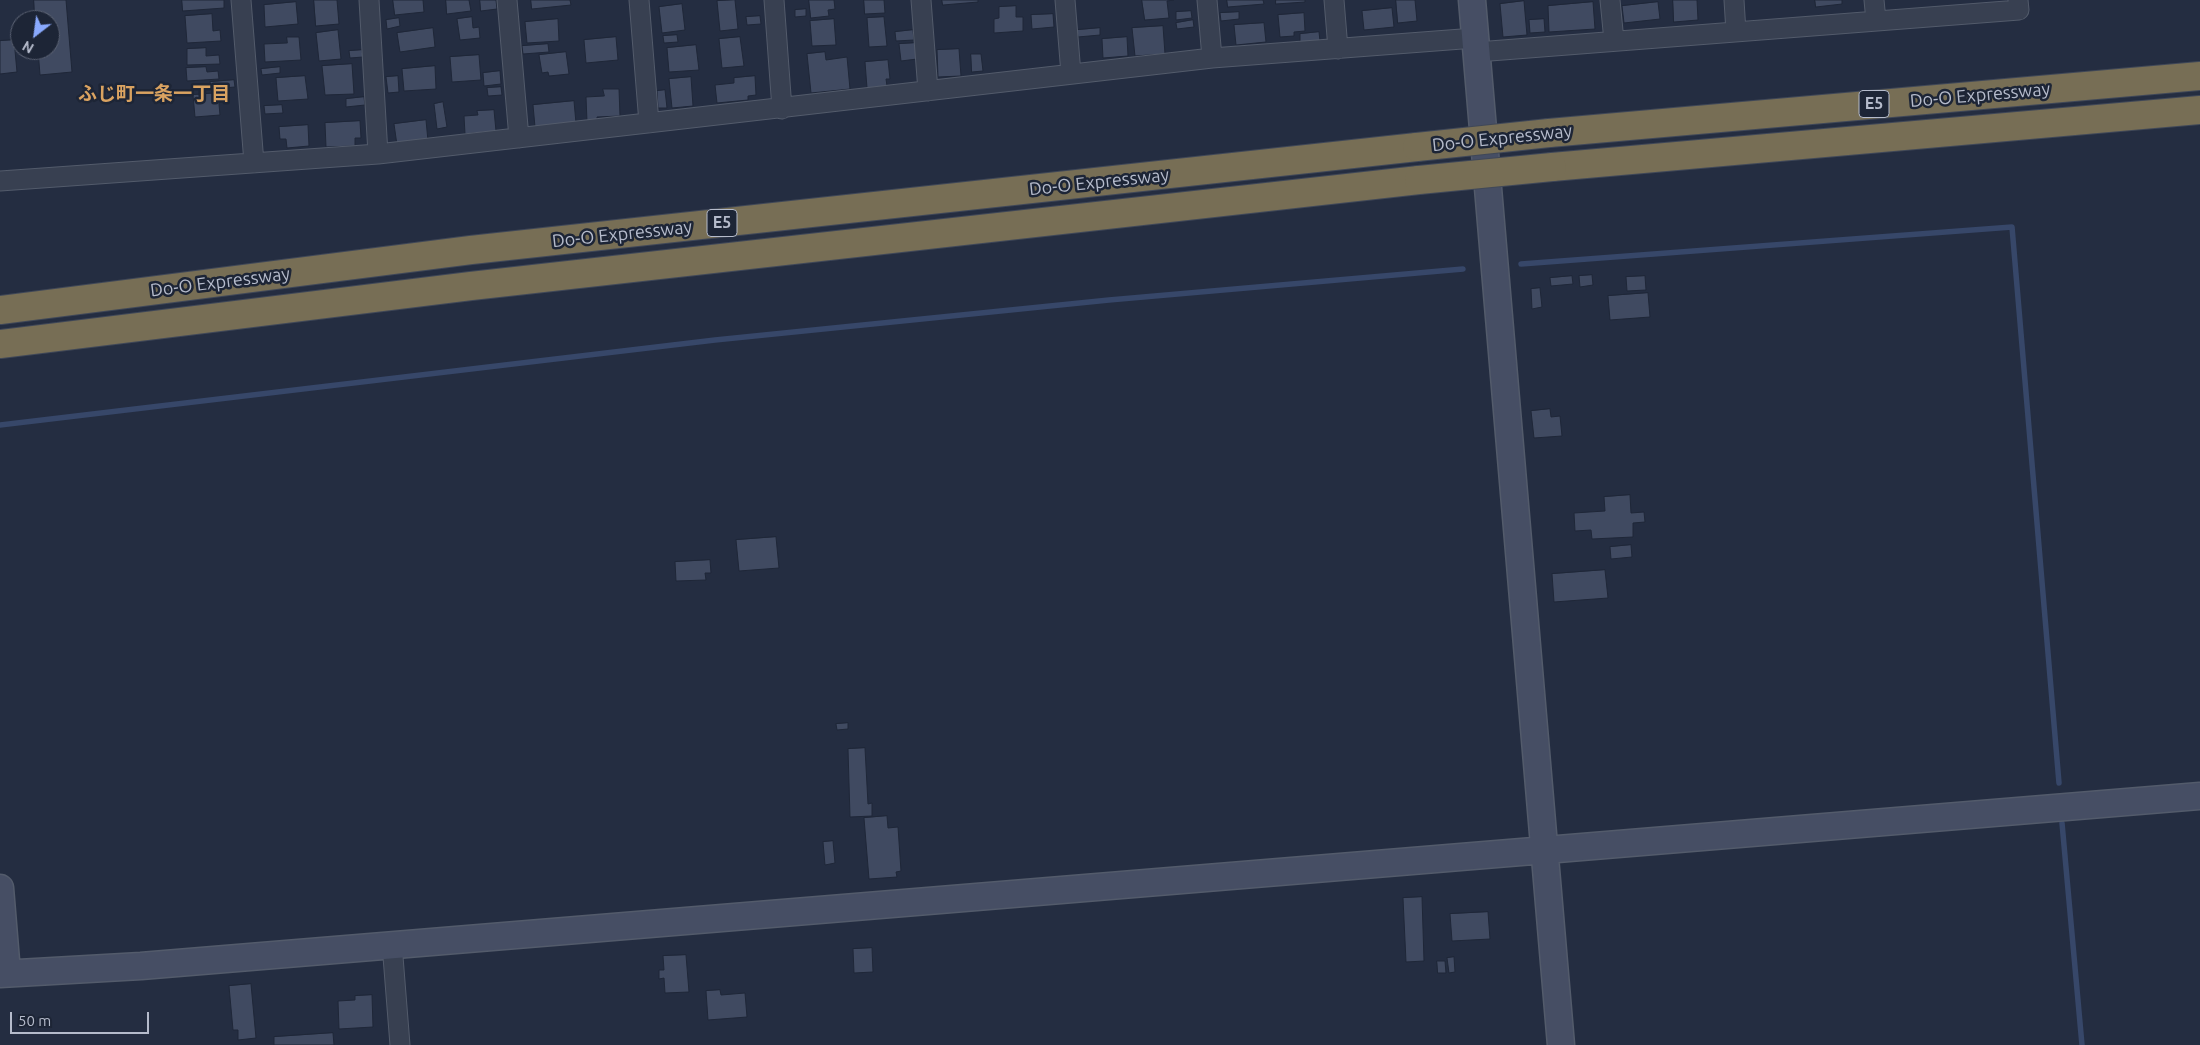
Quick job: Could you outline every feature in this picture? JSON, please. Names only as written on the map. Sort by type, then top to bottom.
[{"type":"highway","name":"Do-O Expressway","points":[[0,310],[471,250],[1417,147],[1549,133],[2200,76]]},
{"type":"highway","name":"Do-O Expressway","points":[[0,344],[471,286],[1419,180],[2200,110]]},
{"type":"street","points":[[241,0],[254,163]]},
{"type":"street","points":[[369,0],[378,154]]},
{"type":"street","points":[[507,0],[519,138]]},
{"type":"street","points":[[639,0],[648,123]]},
{"type":"street","points":[[774,0],[782,109]]},
{"type":"street","points":[[921,0],[928,91]]},
{"type":"street","points":[[1065,0],[1071,74]]},
{"type":"street","points":[[1207,0],[1212,58]]},
{"type":"street","points":[[1334,0],[1338,49]]},
{"type":"street","points":[[1472,0],[1561,1045]]},
{"type":"street","points":[[1610,0],[1614,41]]},
{"type":"street","points":[[1734,0],[1736,32]]},
{"type":"street","points":[[1874,0],[1876,21]]},
{"type":"street","points":[[0,181],[378,154],[1212,58],[1338,49],[1614,41],[2020,10],[2018,0]]},
{"type":"street","points":[[0,888],[3,974],[141,966],[2200,796]]},
{"type":"street","points":[[392,944],[400,1045]]},
{"type":"building","points":[[34,0],[66,0],[72,72],[40,75],[39,60],[60,60],[60,10],[34,10]]},
{"type":"building","points":[[182,0],[224,0],[224,8],[183,11]]},
{"type":"building","points":[[314,0],[337,0],[339,24],[316,26]]},
{"type":"building","points":[[393,0],[423,0],[424,12],[395,15]]},
{"type":"building","points":[[446,0],[469,0],[471,11],[447,14]]},
{"type":"building","points":[[480,0],[496,0],[497,9],[481,11]]},
{"type":"building","points":[[531,0],[570,0],[571,5],[532,9]]},
{"type":"building","points":[[735,0],[738,29],[720,31],[717,1]]},
{"type":"building","points":[[809,0],[834,0],[835,9],[828,10],[829,16],[811,18]]},
{"type":"building","points":[[864,0],[884,0],[885,13],[865,14]]},
{"type":"building","points":[[942,0],[978,0],[978,2],[943,5]]},
{"type":"building","points":[[1142,0],[1174,0],[1167,1],[1169,18],[1145,20]]},
{"type":"building","points":[[1227,0],[1263,0],[1264,4],[1228,7]]},
{"type":"building","points":[[1276,0],[1305,0],[1305,2],[1276,4]]},
{"type":"building","points":[[1396,0],[1415,0],[1417,21],[1398,23]]},
{"type":"building","points":[[1673,0],[1697,0],[1698,20],[1674,22]]},
{"type":"building","points":[[1815,0],[1842,0],[1842,4],[1816,7]]},
{"type":"building","points":[[1524,1],[1527,35],[1503,37],[1500,4]]},
{"type":"building","points":[[296,2],[298,24],[265,27],[264,5]]},
{"type":"building","points":[[1593,2],[1595,29],[1549,32],[1548,6]]},
{"type":"building","points":[[1658,2],[1660,19],[1624,23],[1622,6]]},
{"type":"building","points":[[682,4],[685,30],[662,33],[659,7]]},
{"type":"building","points":[[1016,6],[1016,17],[1023,17],[1023,31],[994,33],[994,19],[999,18],[999,7]]},
{"type":"building","points":[[1392,8],[1394,27],[1364,30],[1362,11]]},
{"type":"building","points":[[806,9],[806,16],[795,17],[795,10]]},
{"type":"building","points":[[1191,11],[1192,18],[1176,20],[1176,12]]},
{"type":"building","points":[[1239,12],[1239,19],[1221,21],[1220,13]]},
{"type":"building","points":[[1304,13],[1305,31],[1294,32],[1294,36],[1280,37],[1278,15]]},
{"type":"building","points":[[212,14],[213,31],[220,30],[221,41],[187,43],[185,16]]},
{"type":"building","points":[[1053,14],[1054,27],[1032,29],[1031,15]]},
{"type":"building","points":[[760,16],[761,24],[747,25],[746,17]]},
{"type":"building","points":[[472,17],[473,28],[479,27],[480,38],[460,40],[457,19]]},
{"type":"building","points":[[884,17],[887,46],[869,47],[867,18]]},
{"type":"building","points":[[399,18],[400,26],[387,29],[386,20]]},
{"type":"building","points":[[558,19],[559,41],[527,43],[525,22]]},
{"type":"building","points":[[834,19],[836,45],[812,46],[810,21]]},
{"type":"building","points":[[1544,19],[1545,32],[1530,33],[1529,20]]},
{"type":"building","points":[[1193,20],[1194,27],[1177,29],[1176,23]]},
{"type":"building","points":[[1264,23],[1266,42],[1236,45],[1234,25]]},
{"type":"building","points":[[1163,26],[1165,54],[1135,56],[1132,28]]},
{"type":"building","points":[[433,28],[435,47],[400,52],[397,33]]},
{"type":"building","points":[[1100,28],[1100,35],[1078,37],[1077,30]]},
{"type":"building","points":[[338,30],[341,59],[319,61],[316,33]]},
{"type":"building","points":[[913,30],[914,40],[896,41],[895,32]]},
{"type":"building","points":[[1319,32],[1320,41],[1300,43],[1300,34]]},
{"type":"building","points":[[677,35],[678,42],[664,43],[663,36]]},
{"type":"building","points":[[287,37],[299,37],[301,60],[265,62],[264,44],[287,43]]},
{"type":"building","points":[[616,37],[618,60],[586,63],[584,40]]},
{"type":"building","points":[[740,37],[744,66],[722,68],[719,39]]},
{"type":"building","points":[[1127,37],[1128,56],[1103,58],[1102,39]]},
{"type":"building","points":[[10,40],[10,60],[16,60],[17,72],[0,74],[0,41]]},
{"type":"building","points":[[915,43],[917,59],[901,61],[899,44]]},
{"type":"building","points":[[548,44],[549,52],[523,54],[522,46]]},
{"type":"building","points":[[696,45],[699,70],[669,72],[667,48]]},
{"type":"building","points":[[206,48],[206,56],[219,55],[220,64],[187,65],[187,49]]},
{"type":"building","points":[[959,49],[961,76],[938,77],[937,50]]},
{"type":"building","points":[[362,50],[363,57],[350,58],[349,51]]},
{"type":"building","points":[[566,52],[569,74],[549,76],[548,72],[542,73],[539,55]]},
{"type":"building","points":[[825,52],[826,60],[847,57],[850,89],[811,93],[807,54]]},
{"type":"building","points":[[971,54],[981,54],[983,71],[972,72]]},
{"type":"building","points":[[479,55],[481,80],[452,82],[450,57]]},
{"type":"building","points":[[888,60],[890,79],[886,79],[887,86],[867,88],[865,62]]},
{"type":"building","points":[[352,64],[354,94],[325,95],[322,66]]},
{"type":"building","points":[[435,66],[436,89],[404,91],[402,69]]},
{"type":"building","points":[[206,67],[207,72],[218,71],[219,79],[187,81],[186,68]]},
{"type":"building","points":[[280,67],[280,73],[262,75],[261,69]]},
{"type":"building","points":[[500,71],[501,84],[484,86],[483,73]]},
{"type":"building","points":[[305,76],[308,99],[278,101],[276,78]]},
{"type":"building","points":[[398,76],[399,92],[388,93],[386,77]]},
{"type":"building","points":[[755,76],[756,95],[748,96],[748,100],[717,103],[715,85],[734,83],[734,78]]},
{"type":"building","points":[[691,77],[693,106],[672,108],[669,79]]},
{"type":"building","points":[[234,80],[235,87],[211,89],[210,82]]},
{"type":"building","points":[[501,87],[502,95],[488,96],[487,88]]},
{"type":"building","points":[[603,89],[619,89],[620,116],[597,117],[597,122],[587,122],[586,97],[604,96]]},
{"type":"building","points":[[665,90],[667,108],[658,108],[657,91]]},
{"type":"building","points":[[218,93],[220,115],[195,117],[193,95]]},
{"type":"building","points":[[364,97],[365,105],[346,107],[346,99]]},
{"type":"building","points":[[574,101],[576,123],[535,127],[533,105]]},
{"type":"building","points":[[443,102],[447,127],[437,129],[434,104]]},
{"type":"building","points":[[282,105],[283,113],[265,114],[264,106]]},
{"type":"building","points":[[494,110],[496,131],[465,134],[464,116],[478,115],[477,111]]},
{"type":"building","points":[[426,120],[428,141],[397,145],[394,124]]},
{"type":"building","points":[[360,121],[361,138],[355,138],[355,146],[326,147],[325,123]]},
{"type":"building","points":[[308,125],[309,146],[287,148],[286,139],[280,139],[279,127]]},
{"type":"building","points":[[1592,275],[1593,285],[1580,287],[1579,276]]},
{"type":"building","points":[[1572,276],[1573,284],[1551,286],[1550,278]]},
{"type":"building","points":[[1645,276],[1646,290],[1627,291],[1626,277]]},
{"type":"building","points":[[1540,288],[1542,307],[1532,309],[1531,289]]},
{"type":"building","points":[[1648,293],[1650,317],[1610,320],[1608,296]]},
{"type":"building","points":[[1550,409],[1551,417],[1560,416],[1562,436],[1534,438],[1531,411]]},
{"type":"building","points":[[1630,495],[1631,513],[1644,512],[1645,522],[1633,523],[1633,537],[1592,539],[1591,530],[1575,531],[1574,513],[1605,511],[1604,497]]},
{"type":"building","points":[[776,537],[779,568],[739,571],[736,540]]},
{"type":"building","points":[[1631,545],[1632,557],[1611,559],[1610,547]]},
{"type":"building","points":[[710,560],[711,573],[705,573],[706,580],[676,581],[675,562]]},
{"type":"building","points":[[1605,570],[1608,598],[1554,602],[1552,574]]},
{"type":"building","points":[[848,723],[848,729],[837,730],[836,724]]},
{"type":"building","points":[[865,748],[868,804],[872,803],[872,816],[850,817],[848,749]]},
{"type":"building","points":[[887,816],[888,828],[898,827],[901,871],[896,872],[897,877],[869,879],[864,818]]},
{"type":"building","points":[[833,841],[835,863],[825,865],[823,842]]},
{"type":"building","points":[[1422,897],[1424,961],[1406,962],[1403,898]]},
{"type":"building","points":[[1488,912],[1490,939],[1452,941],[1450,914]]},
{"type":"building","points":[[872,948],[873,972],[854,973],[853,949]]},
{"type":"building","points":[[686,955],[689,992],[665,993],[664,978],[659,979],[659,970],[664,970],[663,956]]},
{"type":"building","points":[[1454,957],[1455,972],[1449,973],[1447,958]]},
{"type":"building","points":[[1437,961],[1445,961],[1446,973],[1438,973]]},
{"type":"building","points":[[251,984],[256,1038],[238,1040],[238,1030],[233,1030],[229,986]]},
{"type":"building","points":[[720,990],[721,995],[745,993],[747,1017],[708,1020],[706,991]]},
{"type":"building","points":[[372,995],[373,1027],[339,1029],[338,1001],[355,1000],[355,996]]},
{"type":"building","points":[[333,1033],[334,1045],[274,1045],[274,1037]]},
{"type":"waterway","points":[[1521,264],[2012,227],[2059,783]]},
{"type":"waterway","points":[[0,425],[715,340],[1109,300],[1463,269]]},
{"type":"waterway","points":[[2062,823],[2082,1045]]},
{"type":"district","name":"ふじ町一条一丁目","points":[[154,94]]}]
